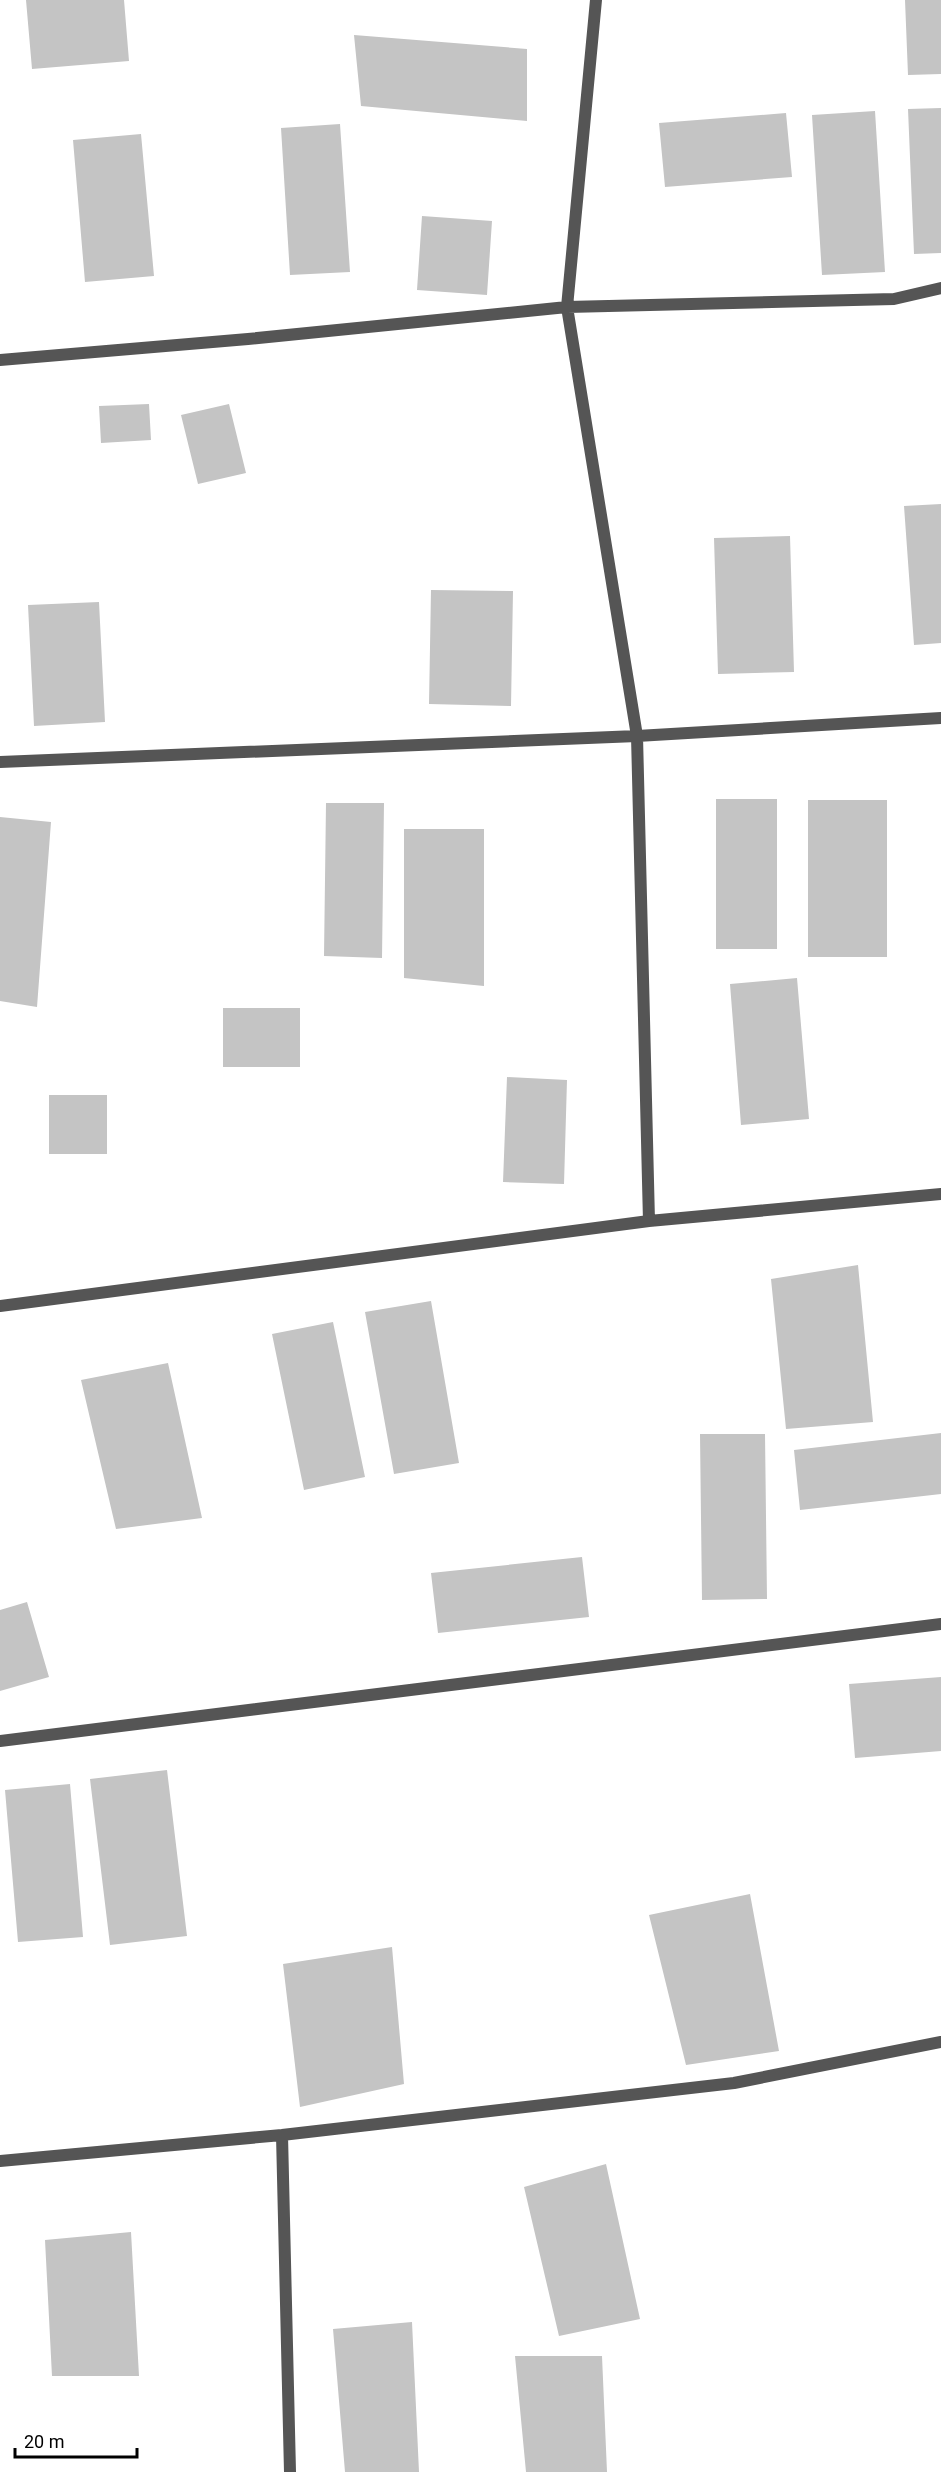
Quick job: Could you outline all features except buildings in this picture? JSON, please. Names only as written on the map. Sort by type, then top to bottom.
[{"type":"street","points":[[596,0],[567,307],[637,736],[649,1221]]},
{"type":"street","points":[[0,360],[248,339],[567,307],[894,298],[941,288]]},
{"type":"street","points":[[0,762],[637,736],[941,718]]},
{"type":"street","points":[[0,1306],[649,1221],[941,1194]]},
{"type":"street","points":[[0,1741],[941,1624]]},
{"type":"street","points":[[0,2161],[282,2135],[734,2083],[941,2042]]},
{"type":"street","points":[[282,2135],[290,2472]]}]
